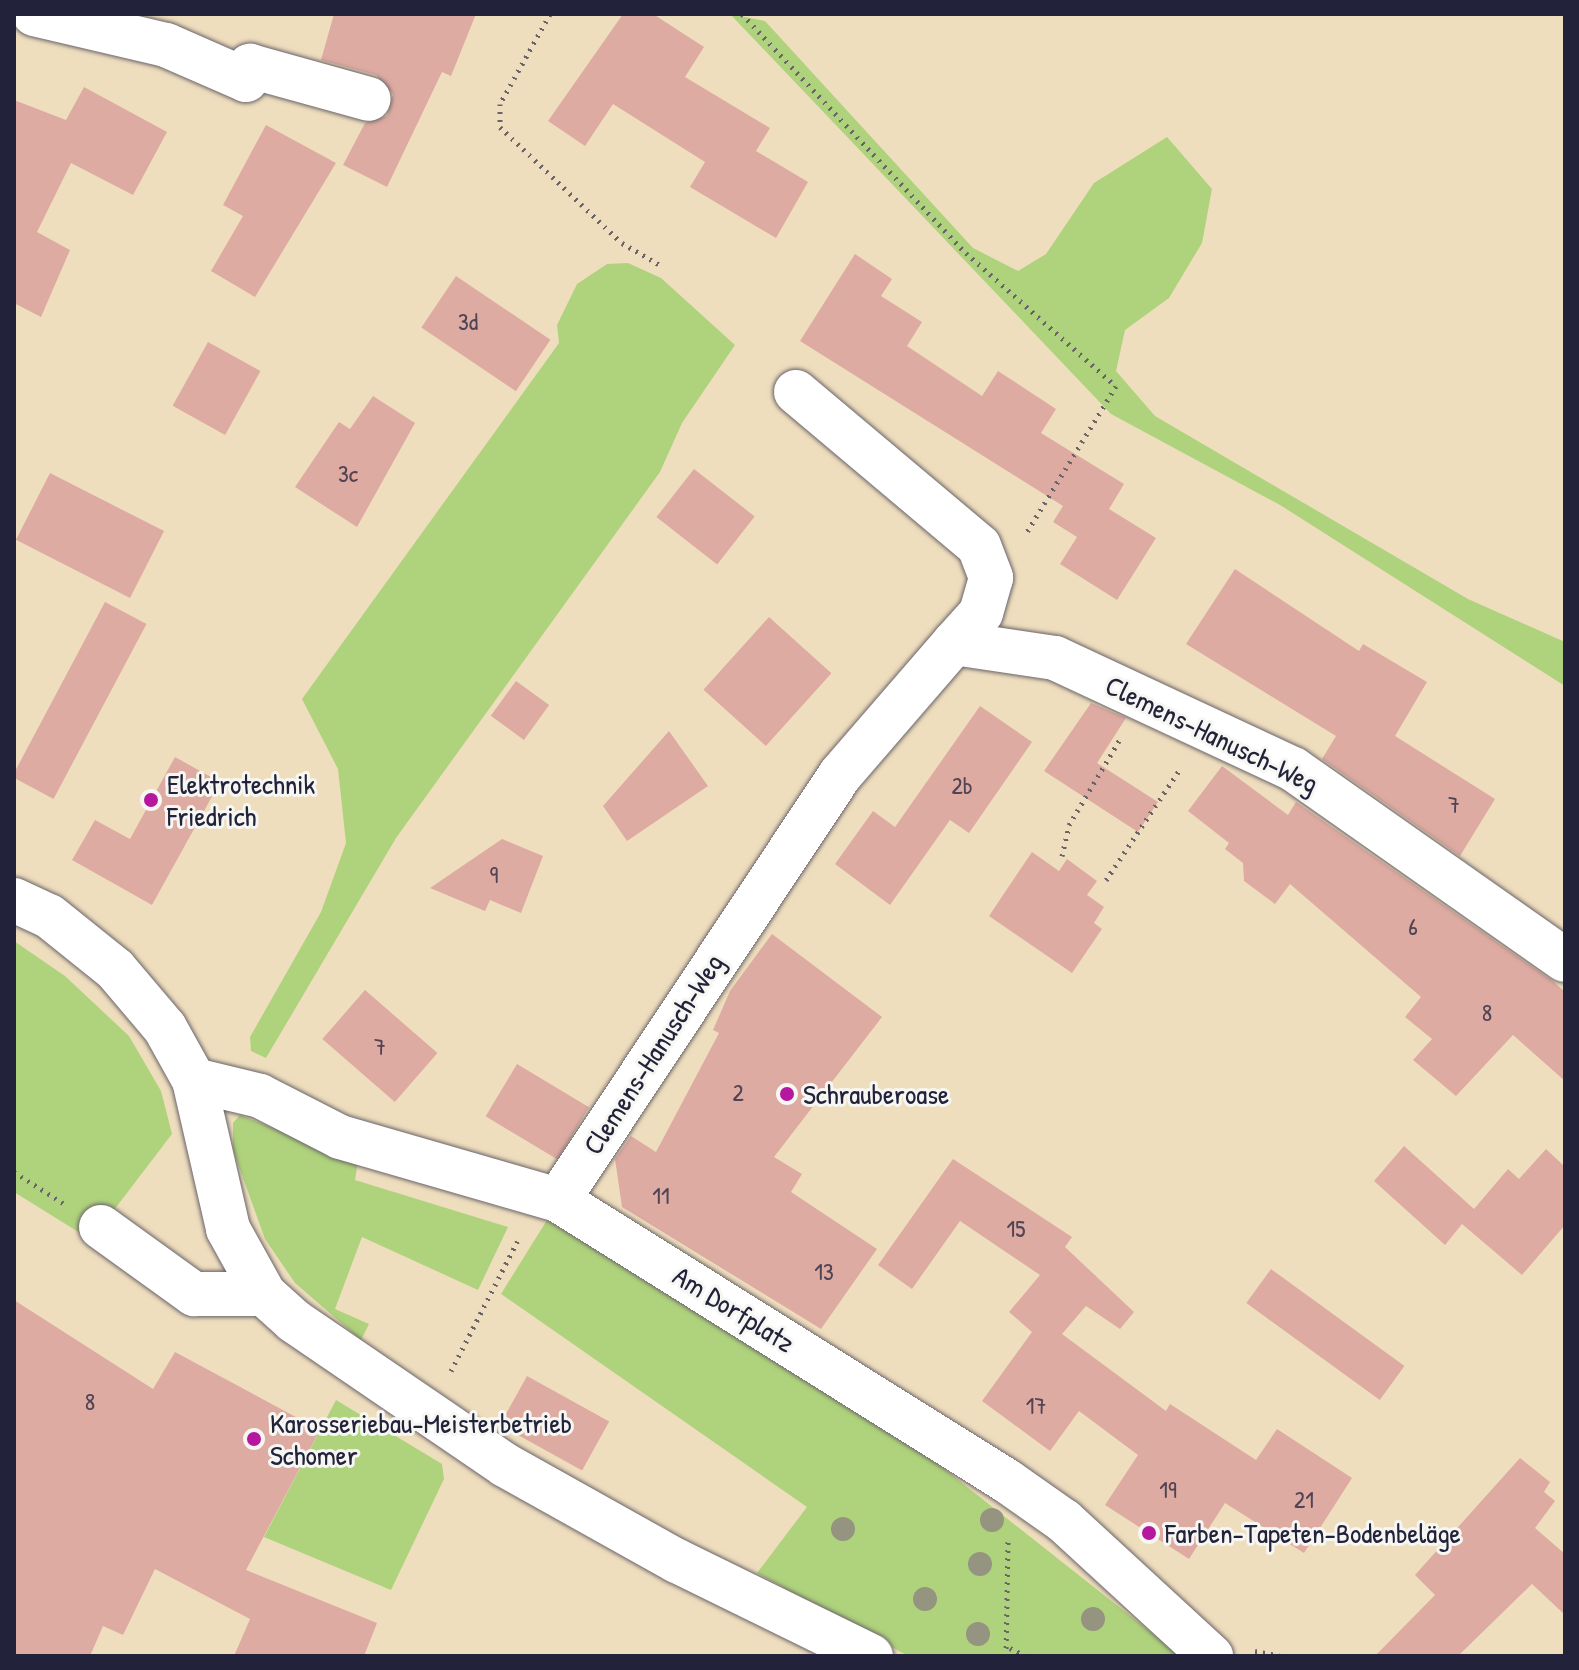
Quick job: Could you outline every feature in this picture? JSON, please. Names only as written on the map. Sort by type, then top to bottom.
[{"type":"street","points":[[34,14],[166,45],[246,80],[250,66],[369,99]]},
{"type":"street","points":[[796,392],[979,546],[991,578]]},
{"type":"street","name":"Clemens-Hanusch-Weg","points":[[550,1197],[840,775],[981,613],[991,578]]},
{"type":"street","name":"Clemens-Hanusch-Weg","points":[[954,643],[1055,658],[1279,761],[1565,960]]},
{"type":"street","points":[[14,900],[49,916],[115,969],[165,1028],[194,1080],[228,1229],[264,1294],[430,1416],[479,1464],[871,1656]]},
{"type":"street","name":"Am Dorfplatz","points":[[194,1080],[260,1096],[340,1137],[550,1197],[1007,1481],[1064,1521],[1211,1656]]},
{"type":"street","points":[[101,1227],[194,1294],[264,1294]]},
{"type":"path","points":[[550,14],[500,104],[500,127],[622,243],[660,265]]},
{"type":"path","points":[[742,14],[966,253],[1116,386],[991,578]]},
{"type":"path","points":[[1062,856],[1069,825],[1125,731]]},
{"type":"path","points":[[1106,880],[1186,761]]},
{"type":"path","points":[[14,1172],[101,1227]]},
{"type":"path","points":[[430,1416],[550,1197]]},
{"type":"path","points":[[1006,1656],[1010,1648],[1007,1481]]},
{"type":"path","points":[[1010,1648],[1025,1656]]},
{"type":"green space","points":[[730,14],[765,21],[973,248],[1018,271],[1046,254],[1094,183],[1167,137],[1212,189],[1202,243],[1169,298],[1125,330],[1116,371],[1155,416],[1468,599],[1565,642],[1565,686],[1280,505],[1111,414]]},
{"type":"green space","points":[[628,263],[661,278],[735,345],[682,423],[660,472],[396,838],[266,1058],[251,1051],[250,1037],[321,912],[346,843],[338,769],[302,699],[559,343],[557,325],[577,284],[607,264]]},
{"type":"green space","points":[[14,941],[65,976],[129,1036],[161,1091],[172,1134],[101,1227],[80,1233],[14,1192]]},
{"type":"green space","points":[[240,1115],[358,1161],[355,1180],[508,1227],[478,1290],[362,1237],[335,1309],[369,1324],[361,1340],[295,1283],[265,1239],[233,1150],[233,1123]]},
{"type":"green space","points":[[547,1220],[876,1415],[1181,1656],[908,1656],[757,1573],[807,1507],[501,1294]]},
{"type":"green space","points":[[336,1400],[442,1464],[444,1479],[391,1590],[264,1537]]},
{"type":"building","points":[[334,14],[476,14],[451,76],[442,72],[387,187],[343,165],[365,123],[387,116],[393,94],[376,75],[321,60]]},
{"type":"building","points":[[623,14],[653,14],[704,47],[685,77],[770,128],[756,151],[808,182],[776,238],[690,187],[705,162],[613,104],[585,146],[548,121]]},
{"type":"building","points":[[84,87],[167,132],[133,195],[71,163],[37,232],[70,250],[41,317],[14,303],[14,100],[66,120]]},
{"type":"building","points":[[266,125],[336,163],[255,297],[211,271],[243,216],[223,205]]},
{"type":"building","points":[[855,254],[892,279],[881,296],[922,322],[907,346],[982,396],[998,371],[1056,409],[1041,433],[1124,484],[1109,509],[1156,538],[1117,600],[1060,564],[1077,537],[1053,522],[1063,506],[800,341]]},
{"type":"building","points":[[456,276],[551,340],[516,391],[421,327]]},
{"type":"building","points":[[208,342],[260,371],[225,435],[173,406]]},
{"type":"building","points":[[373,396],[415,423],[357,527],[295,487],[339,422],[350,429]]},
{"type":"building","points":[[694,469],[755,516],[717,564],[656,517]]},
{"type":"building","points":[[50,473],[164,531],[130,598],[16,540]]},
{"type":"building","points":[[1235,569],[1359,651],[1363,644],[1427,682],[1395,736],[1495,799],[1460,856],[1322,759],[1336,736],[1186,644]]},
{"type":"building","points":[[105,602],[146,624],[54,799],[14,778],[14,773]]},
{"type":"building","points":[[769,617],[831,673],[766,746],[703,690]]},
{"type":"building","points":[[516,681],[549,705],[524,740],[491,716]]},
{"type":"building","points":[[1091,703],[1126,718],[1097,763],[1158,802],[1138,832],[1044,771]]},
{"type":"building","points":[[980,706],[1032,742],[969,833],[950,820],[890,905],[835,864],[873,811],[895,827]]},
{"type":"building","points":[[669,731],[708,786],[627,841],[603,806]]},
{"type":"building","points":[[175,757],[220,782],[152,905],[72,860],[95,820],[130,839]]},
{"type":"building","points":[[1222,766],[1288,815],[1296,802],[1565,992],[1565,1081],[1513,1035],[1456,1096],[1413,1060],[1432,1039],[1405,1017],[1421,997],[1290,884],[1275,904],[1244,881],[1243,863],[1225,849],[1229,843],[1188,811]]},
{"type":"building","points":[[502,839],[543,856],[521,913],[490,900],[485,911],[430,888]]},
{"type":"building","points":[[1032,852],[1059,871],[1067,859],[1097,881],[1087,895],[1104,907],[1094,923],[1102,929],[1072,973],[989,916]]},
{"type":"building","points":[[772,934],[882,1017],[774,1157],[802,1174],[791,1192],[877,1249],[821,1329],[622,1207],[615,1159],[631,1136],[656,1152],[719,1033],[713,1030],[730,991]]},
{"type":"building","points":[[365,990],[437,1053],[395,1102],[322,1039]]},
{"type":"building","points":[[517,1064],[589,1107],[558,1160],[486,1116]]},
{"type":"building","points":[[1404,1146],[1474,1209],[1508,1169],[1519,1179],[1546,1149],[1565,1167],[1565,1225],[1522,1275],[1462,1224],[1445,1245],[1374,1181]]},
{"type":"building","points":[[953,1159],[1072,1237],[1065,1247],[1134,1312],[1120,1329],[1086,1306],[1062,1334],[1166,1411],[1170,1404],[1256,1460],[1277,1429],[1352,1478],[1304,1553],[1225,1503],[1189,1559],[1105,1505],[1138,1455],[1079,1411],[1050,1451],[982,1401],[1032,1332],[1009,1312],[1040,1275],[960,1221],[912,1289],[878,1265]]},
{"type":"building","points":[[1271,1269],[1404,1366],[1380,1400],[1246,1303]]},
{"type":"building","points":[[14,1300],[153,1389],[175,1352],[320,1430],[246,1570],[377,1623],[364,1656],[234,1656],[250,1619],[155,1569],[123,1635],[103,1626],[90,1656],[14,1656]]},
{"type":"building","points":[[527,1376],[609,1422],[582,1471],[500,1425]]},
{"type":"building","points":[[1520,1458],[1550,1482],[1544,1492],[1555,1501],[1535,1528],[1565,1554],[1565,1615],[1532,1584],[1458,1656],[1375,1656],[1435,1595],[1415,1575]]},
{"type":"place","name":"Elektrotechnik Friedrich","points":[[151,800]]},
{"type":"place","name":"Schrauberoase","points":[[787,1094]]},
{"type":"place","name":"Karosseriebau-Meisterbetrieb Schomer","points":[[254,1439]]},
{"type":"place","name":"Farben-Tapeten-Bodenbeläge","points":[[1149,1533]]}]
